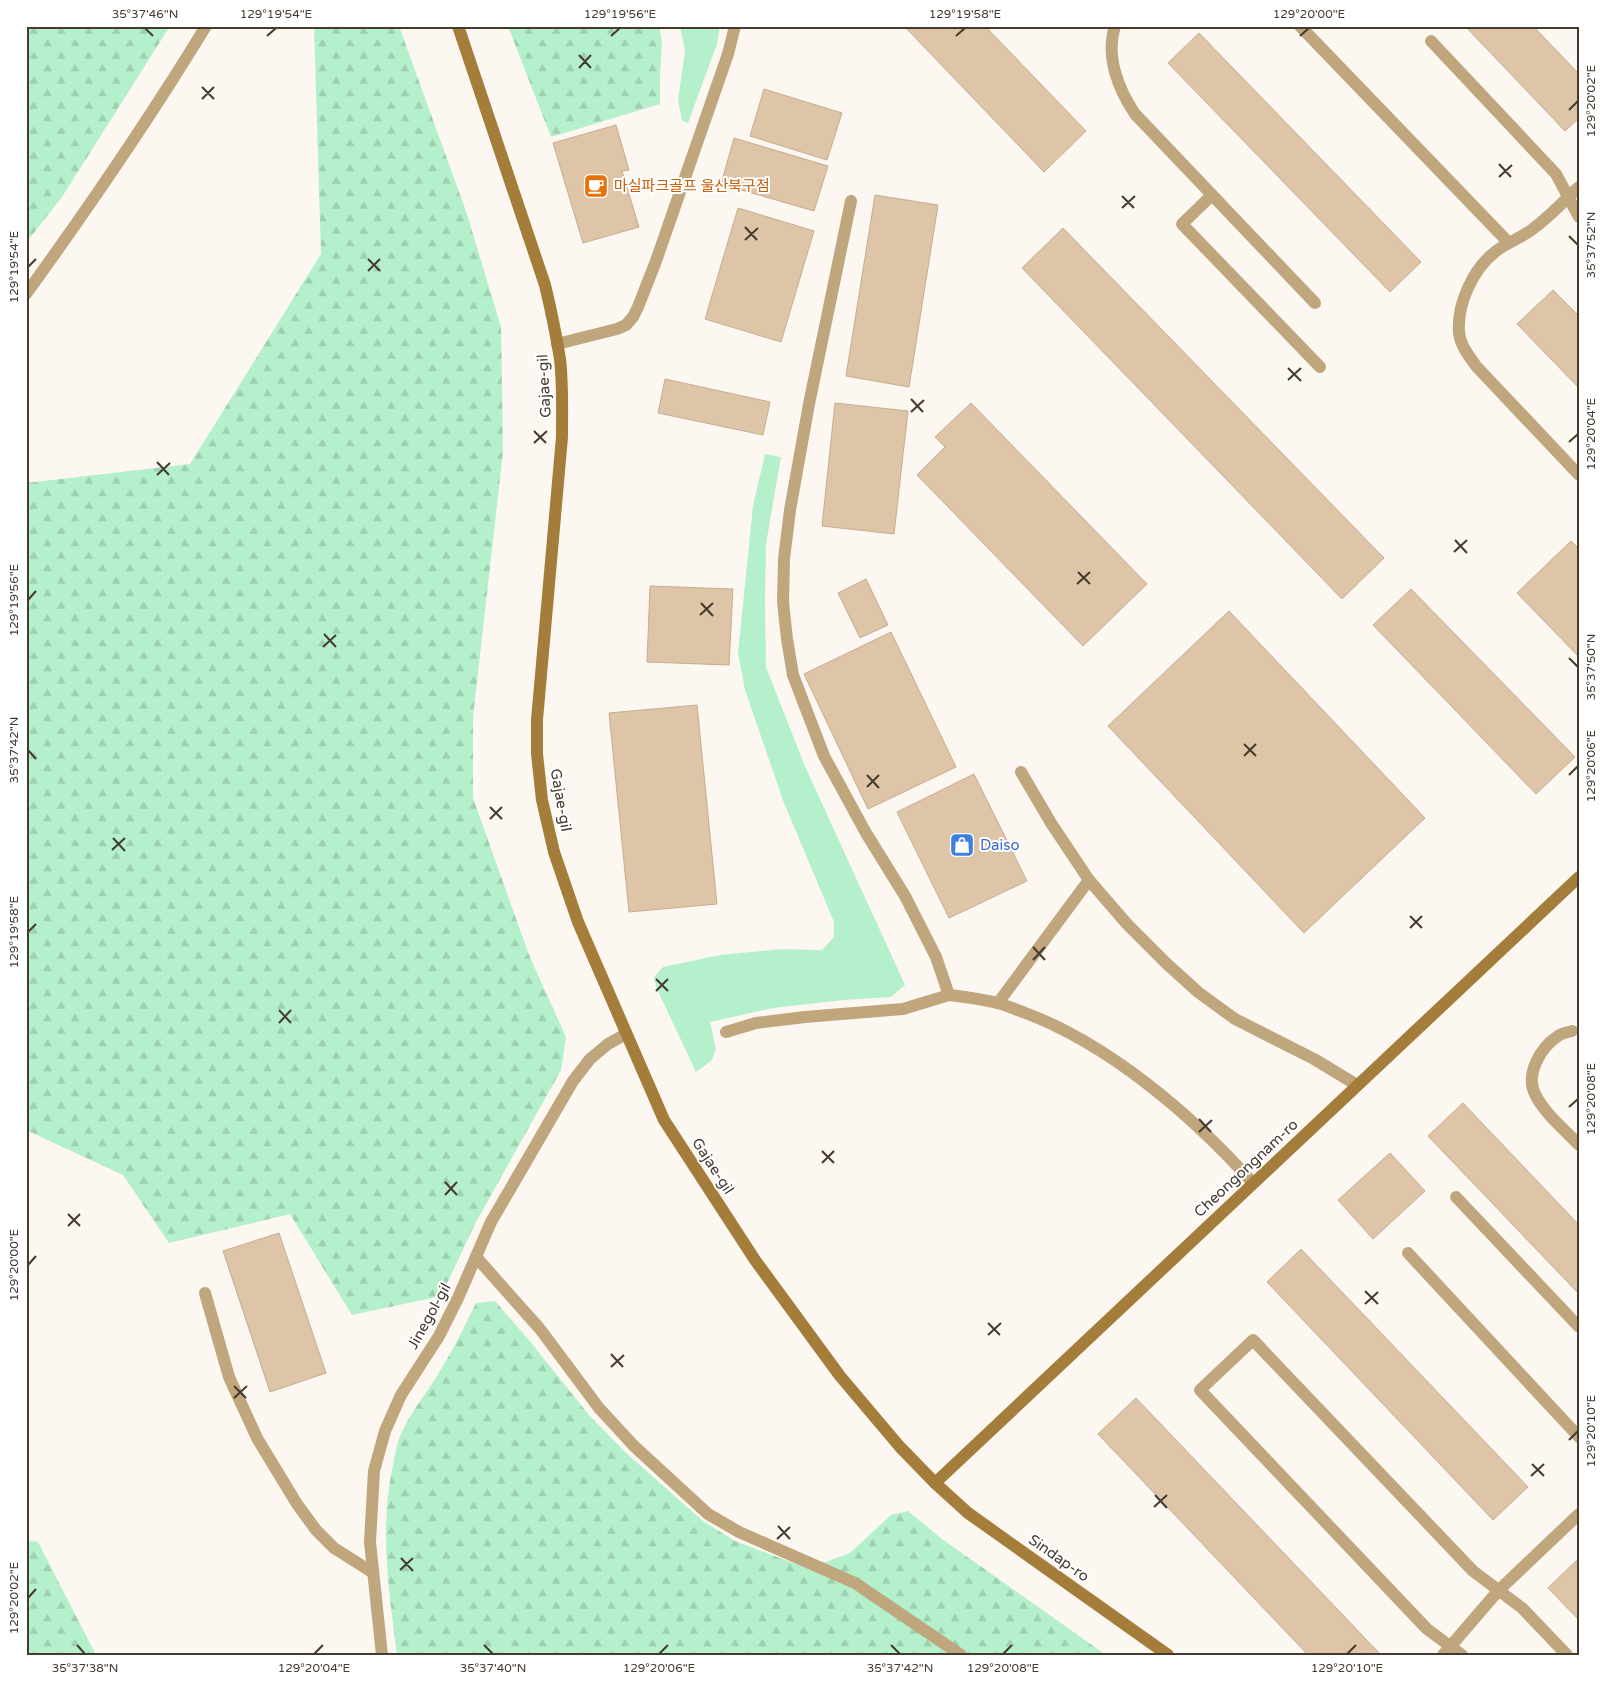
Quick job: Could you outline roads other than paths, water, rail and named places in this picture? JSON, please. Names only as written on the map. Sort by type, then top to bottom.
[{"type":"street","points":[[26,294],[78,222],[206,26]]},
{"type":"street","name":"Gajae-gil","points":[[458,26],[545,285],[557,344],[562,397],[562,437],[543,636],[537,720],[537,754],[542,800],[554,852],[566,891],[664,1120],[755,1260],[840,1376],[900,1448],[935,1483]]},
{"type":"street","points":[[557,344],[617,329],[626,325],[633,317],[662,244],[728,54],[735,26]]},
{"type":"street","points":[[1115,26],[1112,56],[1116,76],[1123,96],[1135,114],[1315,303]]},
{"type":"street","points":[[1300,26],[1509,243]]},
{"type":"street","points":[[1431,41],[1556,174],[1579,217]]},
{"type":"street","points":[[1579,186],[1533,229],[1486,259],[1477,270],[1462,308],[1459,333],[1464,349],[1476,366],[1579,475]]},
{"type":"street","points":[[1212,196],[1182,224],[1320,367]]},
{"type":"street","points":[[851,201],[834,291],[809,404],[790,510],[784,559],[783,602],[787,640],[793,675],[824,756],[866,833],[905,896],[936,957],[948,994]]},
{"type":"street","points":[[1021,772],[1051,823],[1089,880],[1127,924],[1198,992],[1235,1019],[1307,1055],[1357,1085]]},
{"type":"street","name":"Cheongongnam-ro","points":[[935,1483],[1579,877]]},
{"type":"street","points":[[998,1003],[1089,880]]},
{"type":"street","points":[[726,1032],[756,1023],[806,1016],[903,1009],[948,994],[998,1003],[1048,1021],[1093,1046],[1136,1076],[1215,1142],[1253,1183]]},
{"type":"street","points":[[1572,1031],[1560,1035],[1547,1045],[1538,1058],[1532,1076],[1534,1093],[1545,1109],[1579,1145]]},
{"type":"street","name":"Jinegol-gil","points":[[382,1655],[370,1542],[374,1471],[385,1431],[401,1396],[439,1336],[477,1258],[492,1222],[573,1081],[590,1059],[608,1044],[626,1034]]},
{"type":"street","points":[[1456,1197],[1579,1327]]},
{"type":"street","points":[[1408,1254],[1579,1437]]},
{"type":"street","points":[[477,1258],[540,1329],[599,1408],[634,1446],[708,1514],[739,1532],[856,1583],[962,1655]]},
{"type":"street","points":[[205,1293],[229,1377],[256,1438],[297,1504],[316,1530],[334,1548],[372,1572]]},
{"type":"street","points":[[1567,1655],[1522,1608],[1498,1591],[1473,1571],[1252,1340],[1200,1390],[1427,1629],[1452,1652],[1498,1591],[1579,1514]]},
{"type":"street","name":"Sindap-ro","points":[[935,1483],[968,1513],[1168,1655]]},
{"type":"place","name":"마실파크골프 울산북구점","points":[[596,186]]},
{"type":"place","name":"Daiso","points":[[962,845]]}]
